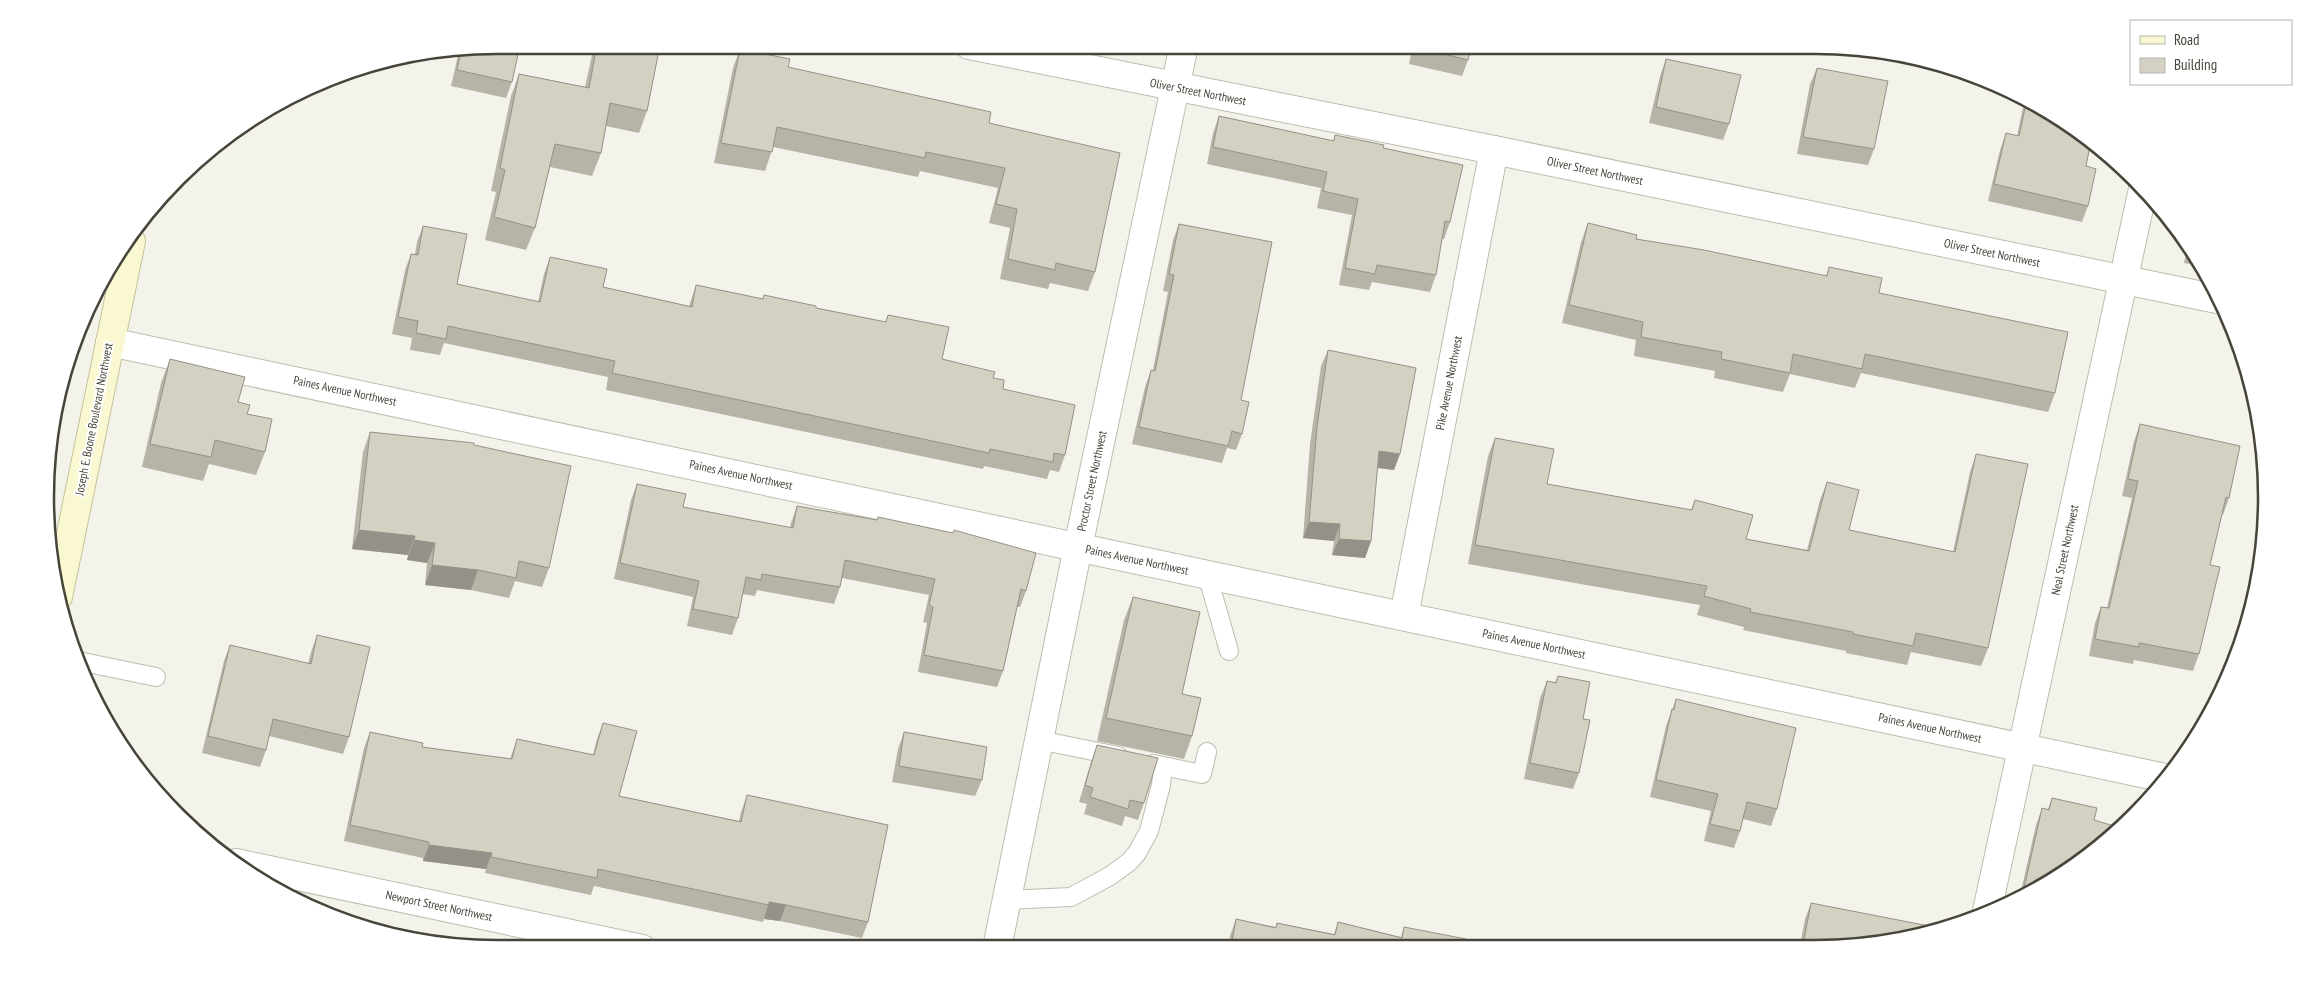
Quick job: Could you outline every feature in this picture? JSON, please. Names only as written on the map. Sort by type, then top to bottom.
[{"type":"main road","name":"Joseph E. Boone Boulevard Northwest","points":[[61,575],[129,249]]},
{"type":"street","name":"Oliver Street Northwest","points":[[1012,54],[1494,150],[2211,298]]},
{"type":"street","name":"Proctor Street Northwest","points":[[998,940],[1078,547],[1182,54]]},
{"type":"street","name":"Pike Avenue Northwest","points":[[1404,616],[1494,150]]},
{"type":"street","name":"Neal Street Northwest","points":[[1987,906],[2141,198]]},
{"type":"street","name":"Paines Avenue Northwest","points":[[110,342],[2159,777]]},
{"type":"street","name":"Newport Street Northwest","points":[[251,866],[600,940]]},
{"type":"lane","points":[[1207,574],[1229,651]]},
{"type":"lane","points":[[85,663],[156,677]]},
{"type":"lane","points":[[1039,740],[1202,774],[1207,752]]},
{"type":"lane","points":[[1006,900],[1071,897],[1110,876],[1129,862],[1137,853],[1149,830],[1161,785],[1163,766]]},
{"type":"building","points":[[518,54],[512,82],[457,70],[460,56]]},
{"type":"building","points":[[595,54],[658,54],[647,111],[610,103],[601,153],[555,144],[535,228],[494,217],[505,170],[500,168],[519,74],[589,88]]},
{"type":"building","points":[[739,54],[765,54],[790,59],[788,67],[991,112],[989,123],[1120,153],[1095,272],[1056,263],[1055,270],[1008,259],[1017,209],[996,204],[1005,168],[926,152],[925,158],[777,127],[772,152],[721,143]]},
{"type":"building","points":[[1444,54],[1470,54],[1468,60]]},
{"type":"building","points":[[1666,59],[1741,75],[1729,124],[1656,107]]},
{"type":"building","points":[[1817,68],[1888,81],[1874,149],[1803,137]]},
{"type":"building","points":[[2025,107],[2061,128],[2089,149],[2086,166],[2096,169],[2088,206],[1994,184],[2006,133],[2019,136]]},
{"type":"building","points":[[1219,116],[1334,141],[1335,135],[1384,145],[1383,148],[1463,165],[1450,222],[1445,221],[1436,275],[1377,265],[1375,274],[1345,268],[1358,199],[1323,191],[1327,172],[1213,147]]},
{"type":"building","points":[[1588,223],[1637,235],[1636,239],[1704,250],[1827,276],[1829,267],[1882,278],[1879,293],[2068,332],[2055,393],[1865,354],[1862,369],[1793,354],[1790,373],[1721,359],[1722,352],[1641,337],[1643,322],[1569,305]]},
{"type":"building","points":[[1179,224],[1272,242],[1241,400],[1249,402],[1242,434],[1232,431],[1228,446],[1139,427],[1151,370],[1155,371],[1174,275],[1169,274]]},
{"type":"building","points":[[423,226],[467,234],[457,284],[540,302],[550,257],[607,269],[603,287],[692,307],[696,285],[763,299],[764,295],[886,322],[888,315],[949,327],[942,359],[995,372],[993,378],[1004,380],[1003,389],[1075,405],[1065,455],[1054,453],[1053,462],[990,449],[989,453],[612,373],[615,361],[448,326],[446,339],[416,333],[418,321],[398,317],[411,254],[418,255]]},
{"type":"building","points":[[1328,350],[1416,368],[1400,454],[1379,451],[1371,541],[1339,539],[1340,524],[1309,522],[1317,427]]},
{"type":"building","points":[[170,359],[245,377],[238,402],[250,405],[247,414],[272,419],[265,452],[215,440],[211,457],[150,444]]},
{"type":"building","points":[[2140,424],[2240,446],[2229,498],[2226,497],[2210,565],[2220,567],[2199,654],[2139,643],[2139,647],[2095,639],[2101,607],[2109,608],[2138,481],[2128,479]]},
{"type":"building","points":[[370,432],[474,443],[474,445],[571,466],[549,568],[519,561],[516,578],[478,570],[432,565],[435,543],[414,540],[415,536],[359,530]]},
{"type":"building","points":[[1495,438],[1554,449],[1547,484],[1692,510],[1695,500],[1753,515],[1746,539],[1809,551],[1827,482],[1859,490],[1849,530],[1955,552],[1976,454],[2028,464],[1988,648],[1916,633],[1913,646],[1853,634],[1853,632],[1750,612],[1751,609],[1704,596],[1707,586],[1475,545]]},
{"type":"building","points":[[637,484],[686,494],[683,507],[793,528],[797,506],[877,520],[878,517],[953,533],[954,530],[1036,553],[1026,591],[1021,589],[1003,671],[924,655],[933,607],[929,605],[935,579],[845,560],[840,587],[762,574],[761,580],[746,577],[738,618],[693,609],[699,581],[620,563]]},
{"type":"building","points":[[1133,597],[1200,612],[1182,694],[1201,698],[1192,736],[1106,718]]},
{"type":"building","points":[[317,635],[370,647],[349,737],[273,719],[266,750],[208,736],[230,645],[311,664]]},
{"type":"building","points":[[1558,676],[1590,682],[1583,719],[1590,720],[1579,773],[1530,763],[1547,681],[1556,683]]},
{"type":"building","points":[[1676,699],[1796,728],[1777,809],[1747,802],[1740,831],[1710,824],[1718,794],[1656,780]]},
{"type":"building","points":[[603,723],[637,731],[619,796],[741,822],[747,795],[888,825],[868,922],[769,902],[769,905],[598,869],[597,878],[491,857],[492,853],[429,845],[429,842],[350,825],[370,732],[423,743],[422,747],[512,759],[517,739],[594,755]]},
{"type":"building","points":[[904,732],[987,747],[982,780],[899,766]]},
{"type":"building","points":[[1097,745],[1158,758],[1144,803],[1130,800],[1128,809],[1090,797],[1093,788],[1085,785]]},
{"type":"building","points":[[2052,798],[2097,808],[2094,820],[2112,825],[2085,849],[2024,888],[2042,808],[2049,810]]},
{"type":"building","points":[[1811,903],[1927,926],[1873,936],[1804,940]]},
{"type":"building","points":[[1236,919],[1276,928],[1277,923],[1335,935],[1338,922],[1402,938],[1404,927],[1466,939],[1466,940],[1232,940]]},
{"type":"building","points":[[396,928],[434,935],[411,932]]}]
